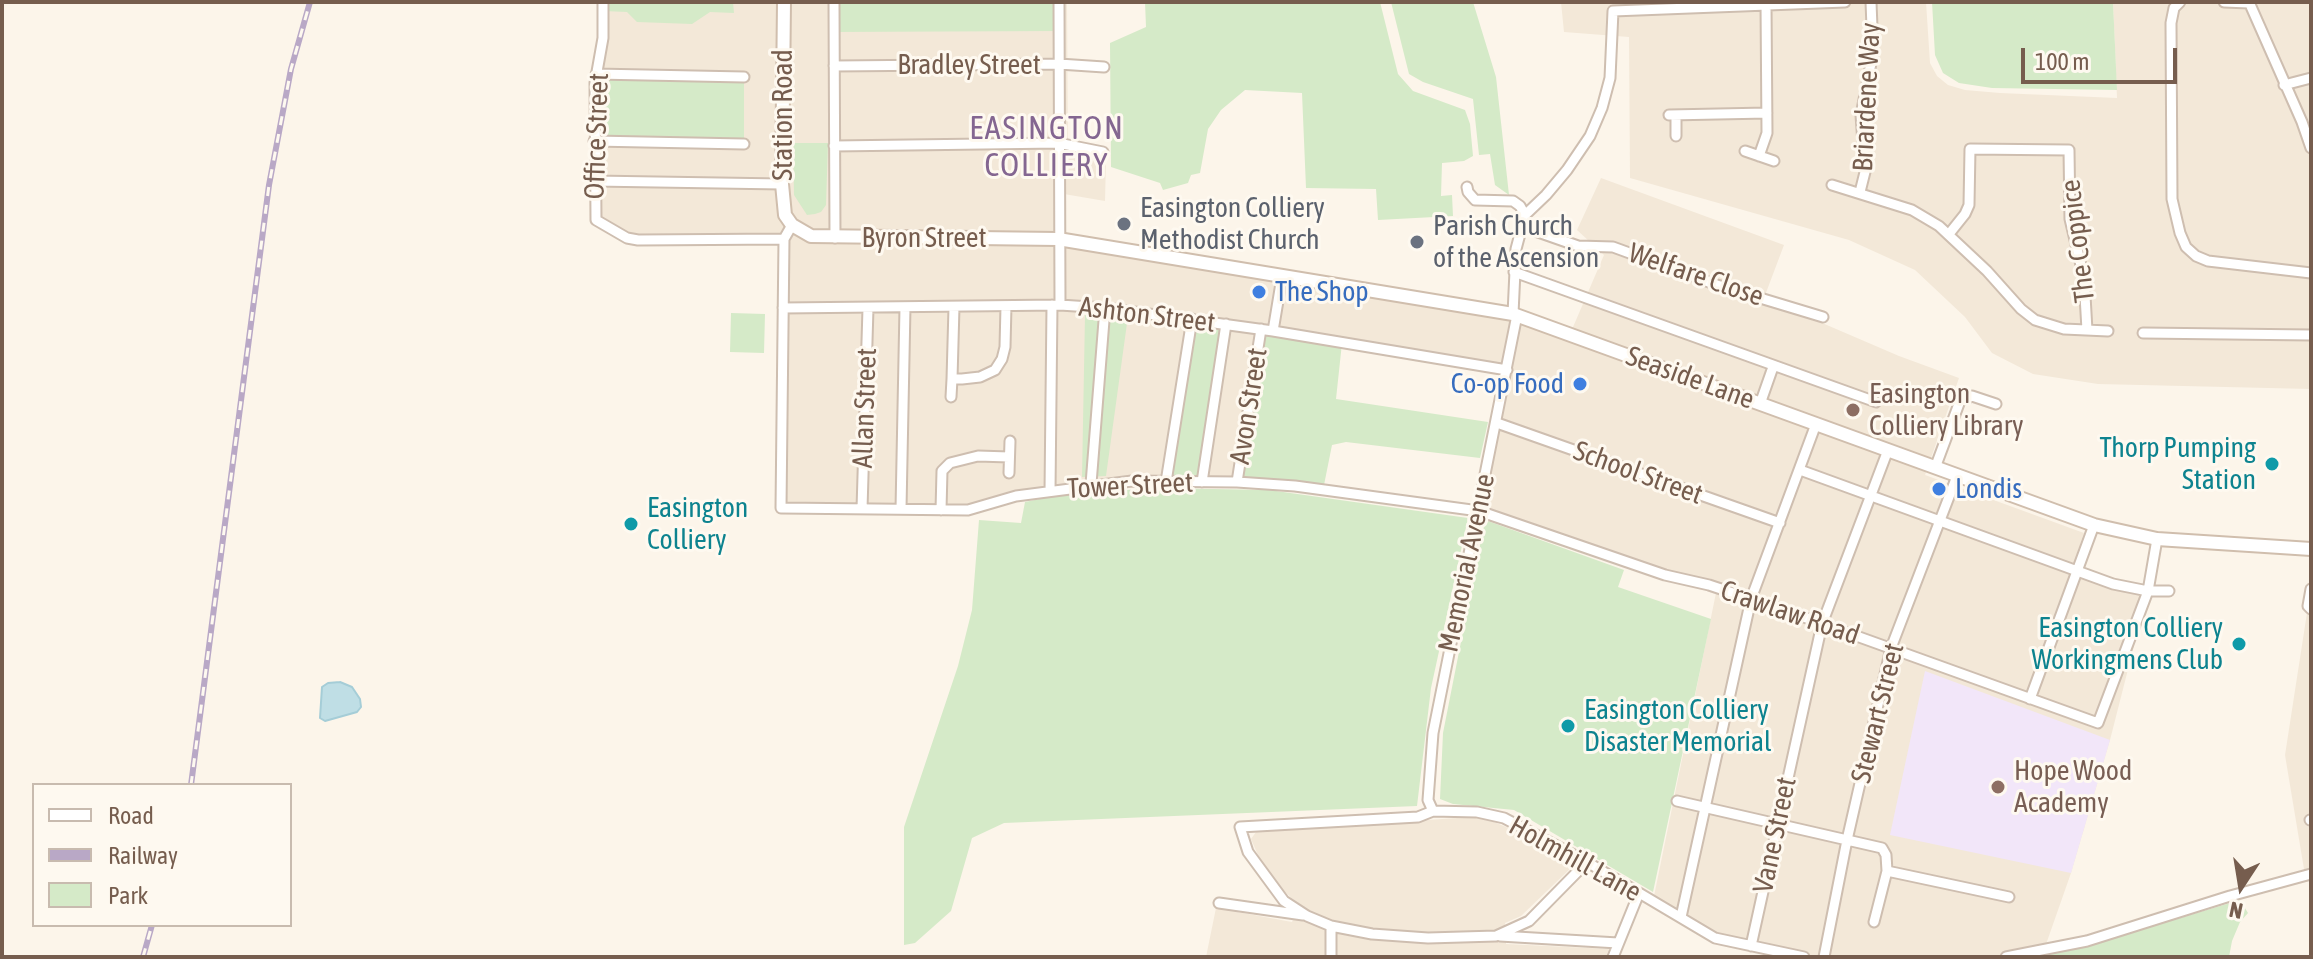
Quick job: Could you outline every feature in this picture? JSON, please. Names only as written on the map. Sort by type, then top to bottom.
[{"type":"main road","name":"Station Road","points":[[784,2],[782,184],[785,215],[792,225]]},
{"type":"main road","name":"Byron Street","points":[[792,225],[811,236],[835,238],[1058,239]]},
{"type":"main road","name":"Seaside Lane","points":[[1058,239],[1515,315],[2094,525],[2157,539],[2311,549]]},
{"type":"street","name":"Office Street","points":[[603,2],[603,38],[596,74],[596,220],[627,238],[784,239]]},
{"type":"street","points":[[834,2],[835,238]]},
{"type":"street","points":[[1050,491],[1058,239],[1059,2]]},
{"type":"street","name":"Briardene Way","points":[[1525,215],[1560,178],[1590,136],[1610,78],[1613,11],[1845,2]]},
{"type":"street","name":"Briardene Way","points":[[1860,192],[1865,172],[1861,115],[1873,53],[1871,2]]},
{"type":"street","points":[[2180,2],[2174,8],[2171,23],[2172,199],[2186,247],[2208,261],[2311,273]]},
{"type":"street","points":[[2224,2],[2249,3],[2311,148]]},
{"type":"street","points":[[1759,156],[1767,133],[1766,4]]},
{"type":"street","name":"Bradley Street","points":[[834,66],[1059,64],[1104,67]]},
{"type":"street","points":[[596,74],[744,77]]},
{"type":"street","points":[[2284,85],[2311,78]]},
{"type":"street","points":[[1676,136],[1673,115],[1767,113]]},
{"type":"street","points":[[594,141],[744,144]]},
{"type":"street","points":[[834,146],[1058,143],[1103,152]]},
{"type":"street","name":"The Coppice","points":[[1949,234],[1969,205],[1970,149],[2069,150],[2070,219],[2084,278],[2087,330]]},
{"type":"street","points":[[1745,151],[1774,161]]},
{"type":"street","points":[[594,181],[782,184]]},
{"type":"street","name":"The Coppice","points":[[1832,185],[1912,210],[1949,234],[2035,320],[2064,329],[2108,331]]},
{"type":"street","points":[[1467,187],[1475,200],[1513,201],[1525,215]]},
{"type":"street","name":"Memorial Avenue","points":[[1433,811],[1428,800],[1433,733],[1507,370],[1515,315],[1514,272],[1525,215]]},
{"type":"street","points":[[783,308],[784,239],[792,225]]},
{"type":"street","name":"Welfare Close","points":[[1521,226],[1578,246],[1613,247],[1731,289],[1823,317]]},
{"type":"street","points":[[1514,272],[1876,402]]},
{"type":"street","points":[[1273,331],[1282,277]]},
{"type":"street","name":"Ashton Street","points":[[783,308],[1056,305],[1105,308],[1261,329],[1507,370]]},
{"type":"street","points":[[952,379],[980,377],[995,370],[1005,347],[1006,306]]},
{"type":"street","points":[[901,509],[905,307]]},
{"type":"street","points":[[951,397],[954,307]]},
{"type":"street","name":"Tower Street","points":[[783,308],[781,508],[968,510],[1016,496],[1132,481],[1295,486],[1479,511]]},
{"type":"street","name":"Allan Street","points":[[862,509],[868,308]]},
{"type":"street","points":[[1091,484],[1105,308]]},
{"type":"street","points":[[1166,482],[1192,319]]},
{"type":"street","points":[[1202,482],[1226,324]]},
{"type":"street","name":"Avon Street","points":[[1237,482],[1261,329]]},
{"type":"street","points":[[2143,333],[2311,335]]},
{"type":"street","points":[[1760,404],[1773,367]]},
{"type":"street","points":[[1935,468],[1960,401],[1972,396],[1996,404]]},
{"type":"street","name":"School Street","points":[[1497,423],[1780,523]]},
{"type":"street","points":[[1681,917],[1751,599],[1816,424]]},
{"type":"street","points":[[1009,473],[1010,441]]},
{"type":"street","name":"Vane Street","points":[[1751,946],[1822,624],[1888,450]]},
{"type":"street","points":[[941,510],[942,471],[950,463],[978,456],[1009,457]]},
{"type":"street","points":[[1800,470],[2113,584],[2148,591],[2169,591]]},
{"type":"street","name":"Stewart Street","points":[[1824,957],[1891,648],[1957,476]]},
{"type":"street","name":"Crawlaw Road","points":[[1479,511],[1665,575],[1751,599],[2098,723],[2148,591]]},
{"type":"street","points":[[2030,699],[2094,525]]},
{"type":"street","points":[[2148,591],[2157,539]]},
{"type":"street","points":[[2311,589],[2308,606],[2311,609]]},
{"type":"street","points":[[1677,801],[1882,848],[1886,855],[1887,871],[1874,922]]},
{"type":"street","name":"Holmhill Lane","points":[[1307,916],[1284,901],[1261,874],[1248,852],[1240,827],[1418,817],[1433,811],[1477,812],[1504,818],[1587,862],[1715,938],[1804,957]]},
{"type":"street","points":[[1496,936],[1529,921],[1587,862]]},
{"type":"street","points":[[1887,871],[2009,897]]},
{"type":"street","points":[[2006,957],[2087,941],[2311,874]]},
{"type":"street","points":[[1613,957],[1639,893]]},
{"type":"street","points":[[1219,903],[1307,916],[1331,926],[1372,934],[1428,938],[1496,936],[1618,943]]},
{"type":"street","points":[[1331,926],[1331,957]]},
{"type":"shaded area","points":[[603,2],[1067,2],[1068,152],[1106,160],[1105,201],[1058,193],[1058,239],[1513,314],[1501,369],[1261,330],[1237,482],[1091,484],[968,510],[781,508],[784,239],[638,240],[596,220]]},
{"type":"shaded area","points":[[1561,2],[1926,2],[1930,63],[1937,76],[1948,85],[2000,93],[2117,98],[2113,2],[2311,2],[2311,389],[2098,384],[2033,374],[1992,353],[1965,317],[1915,270],[1849,240],[1630,178],[1629,37],[1564,32]]},
{"type":"shaded area","points":[[1601,178],[1784,245],[1764,298],[1899,356],[1959,378],[1925,475],[2084,533],[2070,574],[2108,588],[2148,591],[2110,740],[2071,873],[2044,950],[2006,957],[1804,957],[1715,938],[1653,901],[1717,588],[1479,511],[1517,315],[1570,334],[1604,255],[1577,230]]},
{"type":"shaded area","points":[[2311,587],[2311,874],[2305,875],[2285,755]]},
{"type":"shaded area","name":"Hope Wood Academy","points":[[1925,671],[2110,740],[2071,873],[1890,835]]},
{"type":"shaded area","points":[[1471,817],[1523,834],[1573,866],[1521,916],[1505,923],[1506,944],[1609,949],[1606,957],[1206,957],[1216,908],[1292,922],[1299,905],[1261,862],[1251,839],[1256,832]]},
{"type":"green space","points":[[603,2],[733,2],[734,13],[710,12],[692,24],[637,22],[627,12],[603,11]]},
{"type":"green space","points":[[834,2],[1059,2],[1059,31],[834,32]]},
{"type":"green space","points":[[1145,2],[1380,2],[1398,74],[1413,91],[1465,110],[1470,124],[1473,156],[1464,161],[1442,163],[1441,196],[1452,195],[1453,216],[1378,220],[1376,189],[1306,188],[1302,93],[1245,90],[1221,110],[1208,129],[1200,173],[1191,175],[1188,183],[1163,190],[1160,183],[1111,167],[1110,43],[1146,27]]},
{"type":"green space","points":[[1391,2],[1473,2],[1496,77],[1509,195],[1495,185],[1490,154],[1479,155],[1473,99],[1409,74]]},
{"type":"green space","points":[[1932,2],[2113,2],[2117,90],[1992,88],[1959,83],[1943,73],[1935,55]]},
{"type":"green space","points":[[596,74],[744,77],[744,144],[594,141]]},
{"type":"green space","points":[[793,143],[828,143],[826,205],[821,212],[807,215],[794,195]]},
{"type":"green space","points":[[731,313],[765,314],[764,353],[730,352]]},
{"type":"green space","points":[[1085,315],[1128,316],[1106,476],[1082,477]]},
{"type":"green space","points":[[1192,319],[1226,324],[1202,482],[1166,482]]},
{"type":"green space","points":[[1261,329],[1342,343],[1336,399],[1488,422],[1480,458],[1346,442],[1332,445],[1323,490],[1237,482]]},
{"type":"green space","points":[[1158,488],[1269,490],[1468,518],[1431,688],[1417,806],[1004,823],[972,838],[951,911],[915,943],[904,945],[904,827],[958,666],[972,610],[979,520],[1021,523],[1025,502],[1063,494]]},
{"type":"green space","points":[[1485,520],[1624,570],[1618,587],[1711,619],[1653,892],[1514,810],[1453,804],[1440,799],[1443,733]]},
{"type":"green space","points":[[2240,900],[2248,913],[2240,922],[2229,957],[2025,957],[2097,943]]},
{"type":"water","points":[[340,682],[352,687],[361,707],[357,712],[325,721],[320,718],[322,687]]},
{"type":"railway","points":[[191,783],[269,185],[291,69],[310,2]]},
{"type":"railway","points":[[143,957],[151,927]]},
{"type":"place","name":"Easington Colliery Methodist Church","points":[[1124,224]]},
{"type":"place","name":"Parish Church of the Ascension","points":[[1417,242]]},
{"type":"place","name":"The Shop","points":[[1259,292]]},
{"type":"place","name":"Co-op Food","points":[[1580,384]]},
{"type":"place","name":"Easington Colliery Library","points":[[1853,410]]},
{"type":"place","name":"Thorp Pumping Station","points":[[2272,464]]},
{"type":"place","name":"Londis","points":[[1939,489]]},
{"type":"place","name":"Easington Colliery","points":[[631,524]]},
{"type":"place","name":"Easington Colliery Workingmens Club","points":[[2239,644]]},
{"type":"place","name":"Easington Colliery Disaster Memorial","points":[[1568,726]]},
{"type":"place","name":"Hope Wood Academy","points":[[1998,787]]},
{"type":"district","name":"EASINGTON COLLIERY","points":[[1047,148]]}]
